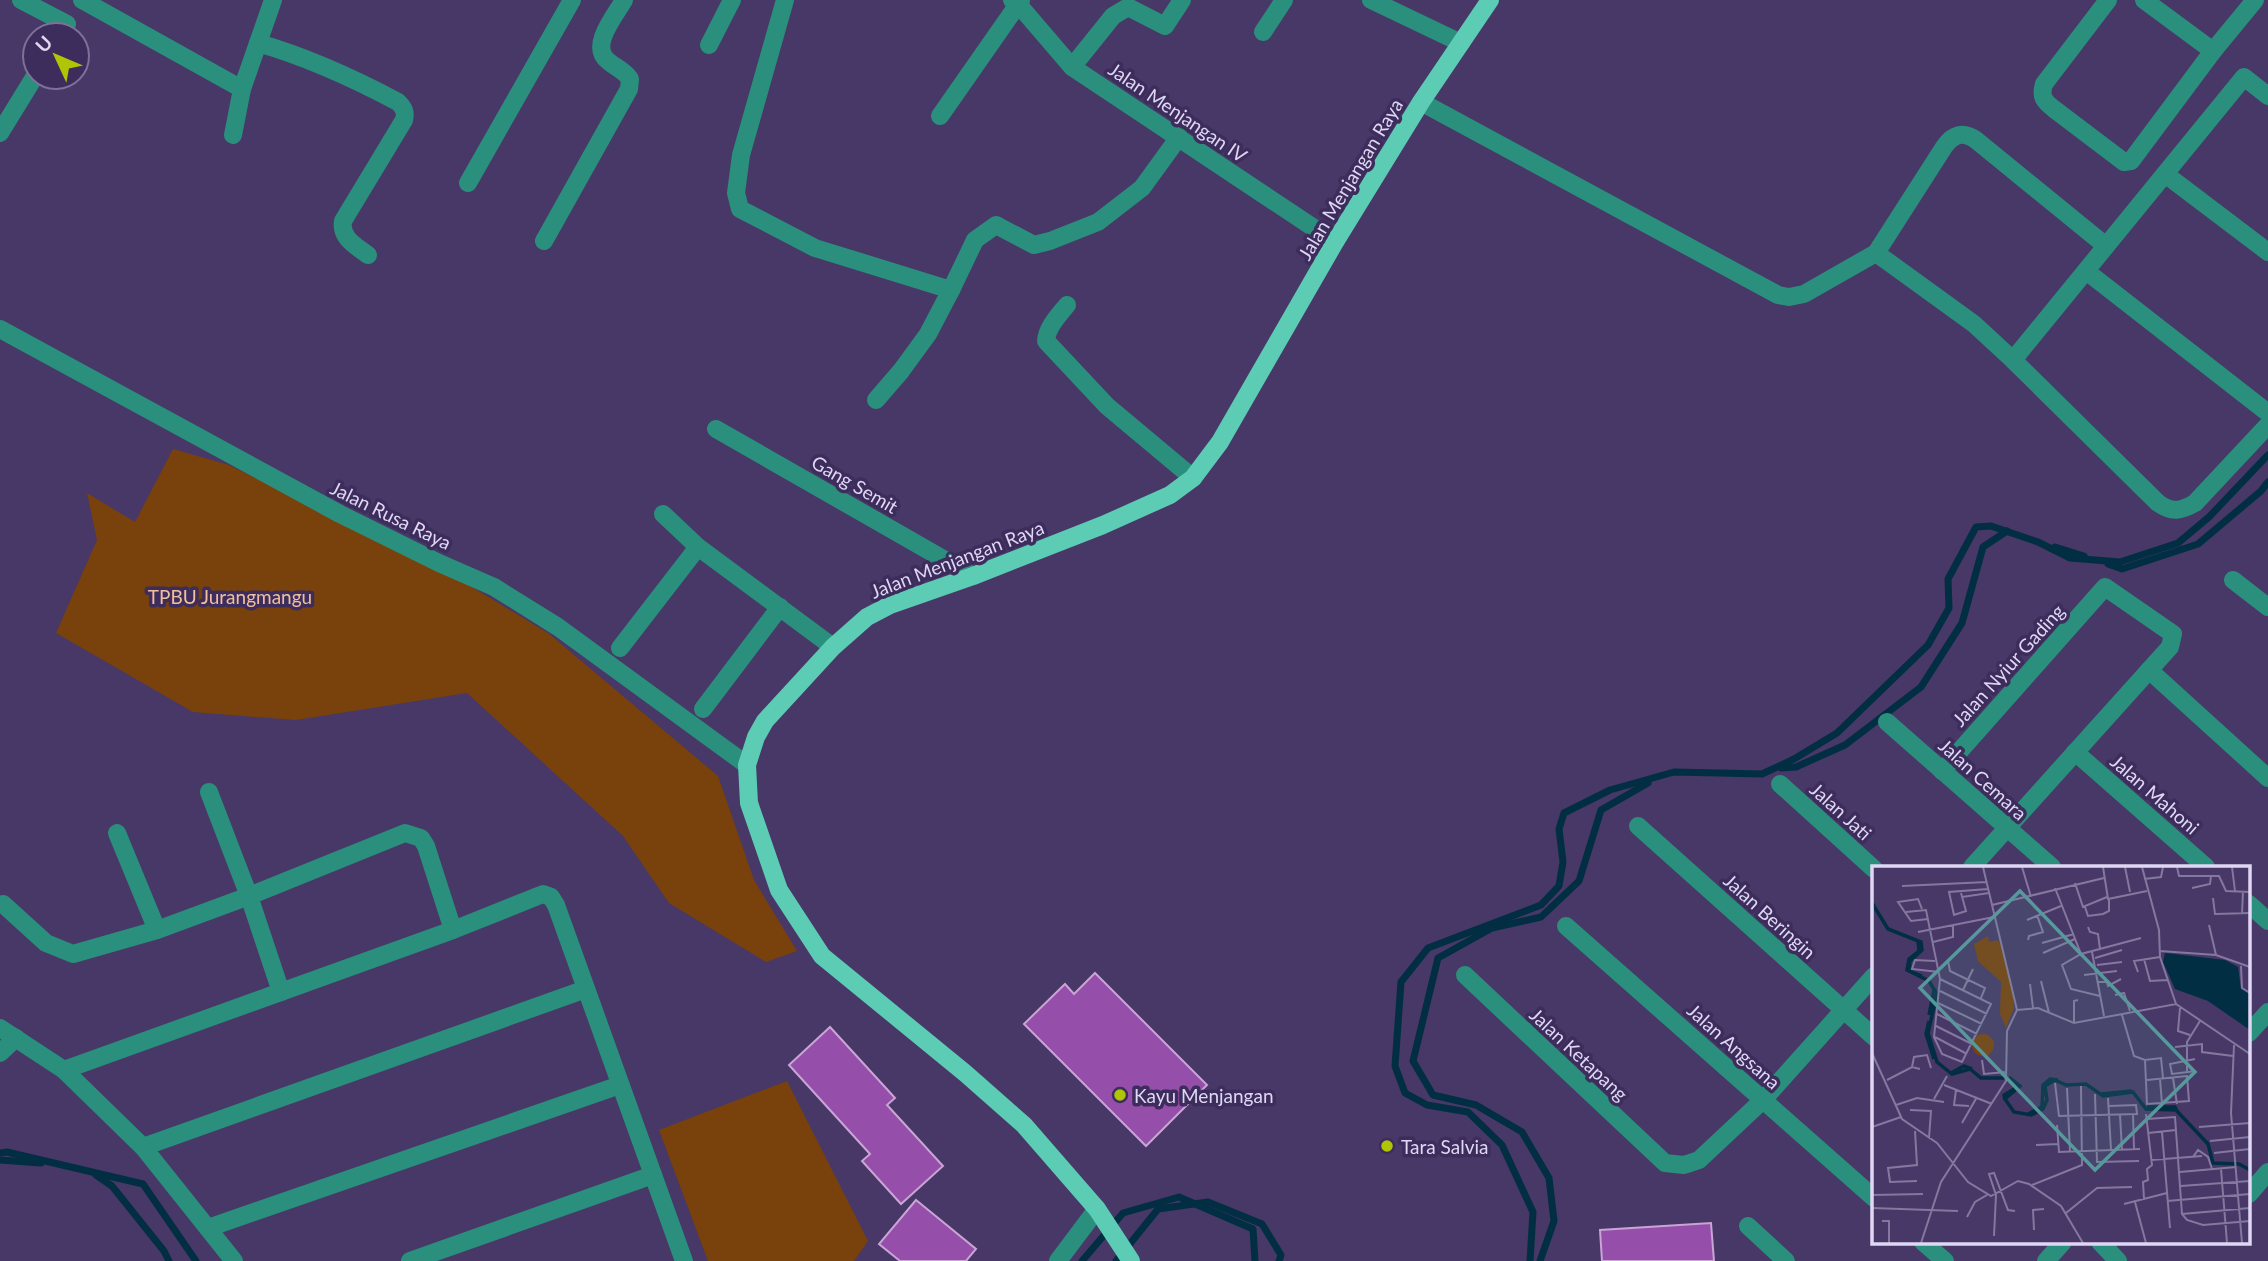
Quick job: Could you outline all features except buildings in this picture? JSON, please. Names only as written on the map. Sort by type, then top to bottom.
[{"type":"main road","name":"Jalan Menjangan Raya","points":[[1129,1257],[1102,1215],[1024,1125],[822,956],[779,890],[749,803],[747,765],[765,721],[833,647],[867,617],[1114,520],[1170,495],[1194,478],[1220,442],[1335,242],[1421,102],[1490,0]]},
{"type":"street","points":[[21,0],[52,21]]},
{"type":"street","points":[[69,21],[82,0],[242,89]]},
{"type":"street","points":[[233,135],[242,89],[272,0]]},
{"type":"street","points":[[468,183],[572,0]]},
{"type":"street","points":[[544,241],[629,89],[630,79],[625,72],[605,60],[600,49],[602,38],[624,0]]},
{"type":"street","points":[[709,45],[732,0]]},
{"type":"street","points":[[1072,66],[1113,16],[1128,7],[1165,26],[1182,0]]},
{"type":"street","points":[[1263,32],[1284,0]]},
{"type":"street","points":[[1371,0],[1461,43]]},
{"type":"street","points":[[2108,0],[2044,84],[2041,93],[2043,100],[2124,162],[2130,162],[2255,0]]},
{"type":"street","points":[[2144,0],[2213,51]]},
{"type":"street","points":[[783,1],[741,155],[736,193],[740,209],[815,248],[951,289]]},
{"type":"street","points":[[940,116],[1017,1]]},
{"type":"street","name":"Jalan Menjangan IV","points":[[1017,1],[1072,66],[1335,242]]},
{"type":"street","points":[[258,43],[286,51],[360,81],[398,102],[403,108],[404,120],[343,221],[342,230],[346,237],[368,255]]},
{"type":"street","points":[[2013,360],[2244,77],[2268,96]]},
{"type":"street","points":[[0,133],[26,91]]},
{"type":"street","points":[[1421,102],[1778,295],[1789,297],[1804,293],[1876,253],[1944,147],[1960,134],[1976,140],[2106,246]]},
{"type":"street","points":[[876,400],[928,334],[975,240],[996,225],[1034,245],[1098,222],[1142,188],[1179,137]]},
{"type":"street","points":[[2165,174],[2268,252]]},
{"type":"street","points":[[1876,253],[1974,324],[2158,503],[2175,511],[2195,503],[2268,425]]},
{"type":"street","points":[[2086,271],[2268,413]]},
{"type":"street","points":[[1067,304],[1051,327],[1046,341],[1107,405],[1194,478]]},
{"type":"street","name":"Jalan Rusa Raya","points":[[2,334],[340,514],[494,587],[558,626],[747,765]]},
{"type":"street","name":"Gang Semit","points":[[716,429],[973,576]]},
{"type":"street","points":[[663,514],[698,547],[833,647]]},
{"type":"street","points":[[620,648],[698,547]]},
{"type":"street","points":[[2233,580],[2268,607]]},
{"type":"street","name":"Jalan Nyiur Gading","points":[[1942,771],[2105,587],[2173,634],[2170,648],[2149,670]]},
{"type":"street","points":[[703,709],[780,607]]},
{"type":"street","points":[[1973,866],[2149,670],[2268,778]]},
{"type":"street","name":"Jalan Cemara","points":[[1887,722],[2051,866]]},
{"type":"street","name":"Jalan Mahoni","points":[[2075,752],[2205,866]]},
{"type":"street","name":"Jalan Jati","points":[[1780,784],[1872,867]]},
{"type":"street","points":[[209,792],[249,896],[281,992]]},
{"type":"street","name":"Jalan Beringin","points":[[1638,826],[1872,1035]]},
{"type":"street","points":[[117,833],[158,930]]},
{"type":"street","points":[[3,904],[46,943],[74,954],[158,930],[405,833],[421,838],[426,846],[453,930]]},
{"type":"street","points":[[64,1070],[453,930],[543,894],[547,895],[556,905],[684,1261]]},
{"type":"street","points":[[2250,906],[2268,921]]},
{"type":"street","name":"Jalan Angsana","points":[[1566,926],[1872,1196]]},
{"type":"street","name":"Jalan Ketapang","points":[[1465,975],[1665,1163],[1685,1166],[1699,1160],[1763,1100]]},
{"type":"street","points":[[1763,1100],[1872,978]]},
{"type":"street","points":[[143,1147],[586,989]]},
{"type":"street","points":[[2250,1032],[2268,1012]]},
{"type":"street","points":[[0,1028],[64,1070],[143,1147],[234,1261]]},
{"type":"street","points":[[0,1053],[16,1038]]},
{"type":"street","points":[[208,1228],[620,1085]]},
{"type":"street","points":[[2250,1193],[2268,1172]]},
{"type":"street","points":[[410,1261],[653,1175]]},
{"type":"street","points":[[1058,1261],[1102,1215]]},
{"type":"street","points":[[1748,1226],[1786,1261]]},
{"type":"street","points":[[1925,1244],[1945,1261]]},
{"type":"street","points":[[2046,1261],[2061,1244]]},
{"type":"street","points":[[2102,1244],[2118,1261]]},
{"type":"green space","name":"TPBU Jurangmangu","points":[[173,449],[229,465],[442,569],[548,633],[718,776],[754,880],[797,951],[766,962],[669,903],[623,836],[467,693],[296,720],[193,712],[56,633],[97,540],[87,493],[135,522]]},
{"type":"green space","points":[[787,1081],[868,1241],[854,1261],[708,1261],[659,1130]]},
{"type":"waterway","points":[[1530,1261],[1533,1212],[1502,1145],[1468,1112],[1427,1105],[1405,1093],[1395,1066],[1401,982],[1428,948],[1541,905],[1559,886],[1563,862],[1559,829],[1564,813],[1610,790],[1674,772],[1762,774],[1794,759],[1837,733],[1928,645],[1949,608],[1948,579],[1976,527],[1991,526],[2038,542],[2070,558],[2120,562],[2178,543],[2209,517],[2268,455]]},
{"type":"waterway","points":[[2108,564],[2122,569],[2198,544],[2268,482]]},
{"type":"waterway","points":[[1781,768],[1796,767],[1845,745],[1921,687],[1962,623],[1983,547],[2007,531]]},
{"type":"waterway","points":[[2055,547],[2084,556]]},
{"type":"waterway","points":[[1540,1261],[1554,1221],[1549,1178],[1522,1132],[1476,1105],[1433,1095],[1413,1061],[1438,958],[1492,928],[1541,917],[1579,881],[1601,810],[1648,783]]},
{"type":"waterway","points":[[0,1153],[7,1152],[143,1184],[196,1261]]},
{"type":"waterway","points":[[0,1160],[41,1163]]},
{"type":"waterway","points":[[96,1175],[112,1186],[169,1261]]},
{"type":"waterway","points":[[1082,1261],[1123,1213],[1179,1197],[1253,1229],[1255,1261]]},
{"type":"waterway","points":[[1116,1261],[1158,1209],[1208,1202],[1262,1224],[1281,1255],[1279,1261]]},
{"type":"place","name":"Kayu Menjangan","points":[[1120,1095]]},
{"type":"place","name":"Tara Salvia","points":[[1387,1146]]}]
